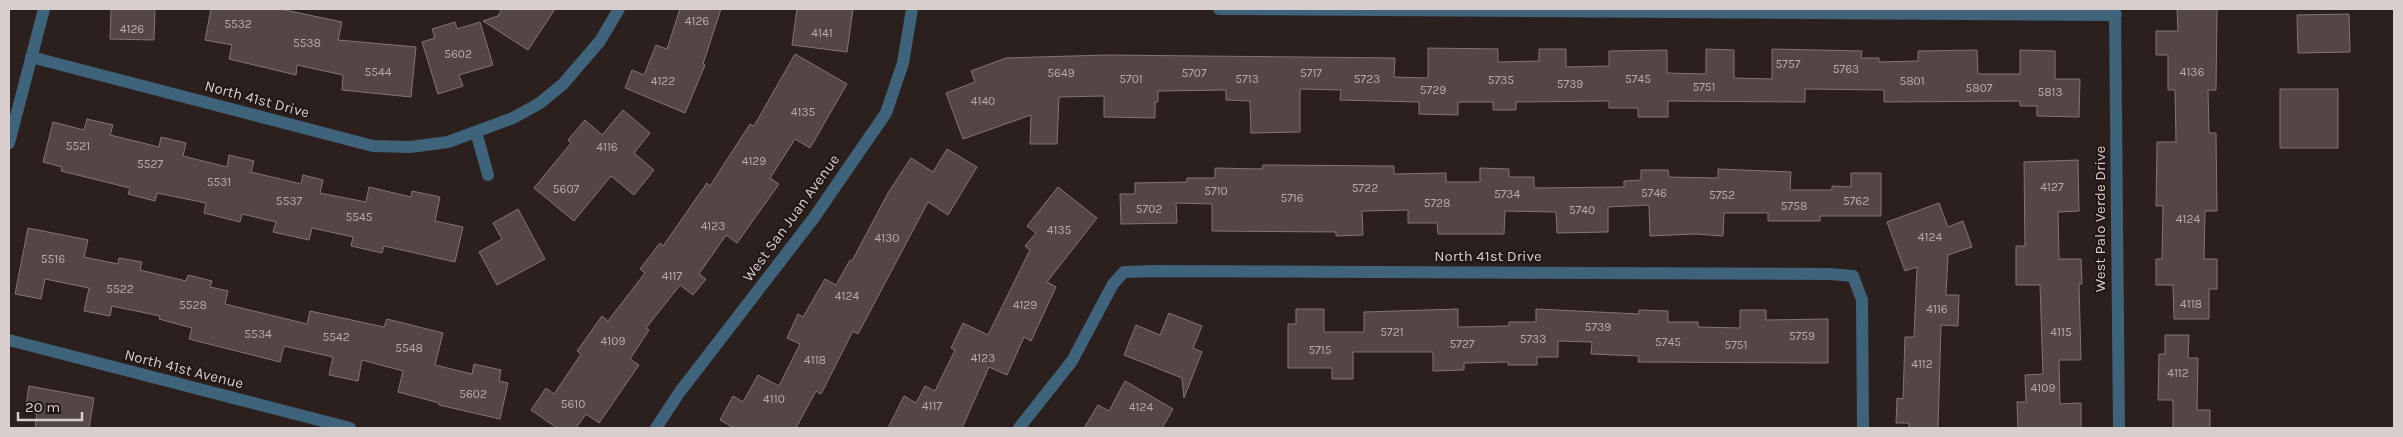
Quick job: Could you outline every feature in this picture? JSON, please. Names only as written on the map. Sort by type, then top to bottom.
[{"type":"street","points":[[9,143],[44,9]]},
{"type":"street","name":"North 41st Drive","points":[[31,58],[373,146],[410,146],[448,142],[513,118],[540,104],[563,84],[600,41],[619,9]]},
{"type":"street","name":"West San Juan Avenue","points":[[656,428],[679,393],[813,219],[886,113],[903,63],[912,9]]},
{"type":"street","points":[[1219,9],[2116,12]]},
{"type":"street","name":"West Palo Verde Drive","points":[[2116,12],[2118,428]]},
{"type":"street","points":[[476,132],[488,175]]},
{"type":"street","name":"North 41st Drive","points":[[1019,428],[1072,361],[1114,284],[1124,272],[1809,274],[1853,276],[1862,300],[1863,428]]},
{"type":"street","name":"North 41st Avenue","points":[[9,340],[318,424],[350,428]]},
{"type":"building","points":[[111,9],[155,9],[154,40],[110,39]]},
{"type":"building","points":[[211,9],[280,9],[342,22],[338,40],[416,47],[411,97],[342,90],[343,75],[297,65],[296,75],[229,59],[232,45],[205,40]]},
{"type":"building","points":[[502,9],[555,9],[528,50],[483,21],[498,16]]},
{"type":"building","points":[[680,9],[721,9],[703,64],[705,65],[685,113],[625,88],[632,70],[644,75],[656,45],[667,49]]},
{"type":"building","points":[[797,9],[853,9],[847,52],[792,45]]},
{"type":"building","points":[[2177,9],[2217,9],[2216,90],[2208,90],[2209,133],[2216,133],[2217,211],[2205,211],[2204,259],[2217,259],[2217,289],[2209,289],[2209,319],[2174,319],[2173,285],[2156,285],[2156,259],[2162,259],[2163,206],[2156,206],[2157,142],[2176,142],[2175,90],[2168,90],[2168,55],[2156,55],[2156,31],[2178,31]]},
{"type":"building","points":[[2349,14],[2350,52],[2298,53],[2297,15]]},
{"type":"building","points":[[455,22],[457,29],[480,22],[493,65],[459,75],[463,86],[438,94],[422,42],[435,38],[432,29]]},
{"type":"building","points":[[1428,48],[1498,49],[1498,62],[1539,61],[1539,49],[1566,49],[1566,67],[1609,66],[1609,51],[1667,50],[1667,73],[1706,74],[1706,49],[1734,50],[1734,78],[1772,79],[1772,49],[1862,51],[1861,58],[1879,58],[1879,62],[1918,61],[1918,51],[1977,50],[1978,74],[2020,74],[2020,50],[2055,51],[2055,79],[2080,79],[2079,117],[2037,116],[2037,106],[2020,106],[2020,101],[1884,102],[1884,90],[1805,89],[1805,102],[1668,101],[1668,117],[1638,117],[1638,108],[1609,108],[1609,101],[1516,102],[1516,110],[1493,110],[1493,102],[1458,102],[1458,115],[1419,114],[1419,102],[1340,100],[1341,90],[1300,89],[1300,132],[1251,133],[1250,101],[1226,100],[1226,90],[1158,91],[1158,102],[1155,102],[1155,118],[1104,117],[1104,96],[1059,97],[1057,144],[1030,144],[1031,115],[963,139],[946,93],[975,82],[971,71],[1006,58],[1105,55],[1395,58],[1394,77],[1428,78]]},
{"type":"building","points":[[795,54],[847,84],[810,148],[795,139],[770,178],[779,184],[737,243],[726,235],[699,274],[706,279],[693,295],[680,285],[646,328],[649,330],[630,359],[639,365],[599,423],[586,414],[576,428],[557,428],[531,410],[546,388],[554,394],[581,354],[577,351],[602,316],[608,321],[645,273],[640,269],[660,243],[663,246],[707,183],[710,186],[750,124],[754,126]]},
{"type":"building","points":[[2280,89],[2338,89],[2338,148],[2280,148]]},
{"type":"building","points":[[623,110],[650,133],[634,153],[654,170],[634,195],[611,176],[574,221],[534,188],[571,143],[568,140],[585,120],[602,135]]},
{"type":"building","points":[[87,119],[113,125],[110,135],[159,147],[161,137],[186,143],[183,156],[227,167],[229,155],[254,161],[251,172],[301,184],[303,175],[323,180],[320,193],[366,202],[369,187],[411,197],[412,191],[440,197],[435,221],[463,227],[455,262],[384,246],[382,253],[351,246],[353,237],[312,228],[309,240],[273,232],[276,222],[242,214],[240,222],[204,213],[206,203],[157,193],[155,201],[128,194],[130,188],[61,171],[62,167],[43,162],[53,122],[84,130]]},
{"type":"building","points":[[947,149],[977,167],[948,215],[928,202],[858,334],[853,331],[821,394],[816,391],[796,428],[734,428],[720,420],[733,396],[743,402],[758,375],[779,386],[800,344],[787,338],[798,314],[803,317],[825,279],[836,285],[850,260],[852,261],[888,193],[911,158],[933,172]]},
{"type":"building","points":[[2078,160],[2079,211],[2058,212],[2059,259],[2081,259],[2082,284],[2079,284],[2081,360],[2059,360],[2060,404],[2081,403],[2081,428],[2018,428],[2017,402],[2026,402],[2025,375],[2043,374],[2040,285],[2016,285],[2016,246],[2025,246],[2024,162]]},
{"type":"building","points":[[1263,165],[1394,166],[1394,174],[1446,173],[1446,182],[1480,182],[1480,168],[1509,169],[1509,177],[1534,177],[1534,188],[1624,187],[1624,181],[1641,180],[1641,170],[1668,170],[1669,177],[1718,178],[1718,169],[1791,172],[1790,190],[1832,190],[1832,186],[1851,187],[1851,173],[1881,173],[1881,216],[1820,216],[1820,221],[1768,221],[1768,213],[1724,213],[1723,236],[1696,234],[1650,236],[1649,205],[1608,207],[1608,232],[1557,233],[1556,212],[1505,211],[1504,234],[1438,234],[1437,223],[1408,223],[1408,210],[1362,211],[1363,235],[1336,236],[1336,232],[1212,231],[1212,204],[1176,203],[1177,223],[1121,224],[1120,194],[1135,194],[1135,183],[1187,182],[1187,178],[1215,178],[1215,168],[1262,169]]},
{"type":"building","points":[[1058,187],[1097,218],[1047,282],[1056,287],[1031,341],[1024,337],[1007,375],[989,367],[962,428],[888,428],[904,396],[916,403],[925,386],[935,391],[955,350],[951,348],[963,323],[988,335],[1030,250],[1025,246],[1036,233],[1027,226]]},
{"type":"building","points":[[1939,203],[1948,227],[1963,221],[1972,247],[1948,255],[1946,295],[1959,295],[1958,326],[1941,325],[1938,428],[1909,428],[1909,423],[1896,423],[1897,398],[1903,399],[1905,337],[1914,337],[1917,267],[1905,271],[1887,222]]},
{"type":"building","points":[[518,209],[545,259],[497,285],[479,252],[502,239],[493,223]]},
{"type":"building","points":[[28,228],[88,240],[84,257],[118,264],[119,258],[142,262],[140,270],[186,281],[188,275],[212,281],[210,287],[228,291],[225,304],[307,324],[310,311],[384,327],[387,319],[443,333],[435,365],[472,374],[474,364],[501,370],[499,381],[508,383],[500,419],[439,405],[439,403],[398,392],[403,371],[362,360],[358,381],[329,375],[333,357],[284,346],[280,362],[189,339],[192,328],[159,319],[160,316],[112,306],[110,316],[84,311],[89,288],[45,279],[41,299],[15,294]]},
{"type":"building","points":[[1296,309],[1324,309],[1324,332],[1364,332],[1364,312],[1458,309],[1458,327],[1509,326],[1509,322],[1536,322],[1536,309],[1639,314],[1639,310],[1668,311],[1668,322],[1698,322],[1698,327],[1740,328],[1740,310],[1766,310],[1766,320],[1828,319],[1828,363],[1638,362],[1639,356],[1591,354],[1592,342],[1558,341],[1558,357],[1537,357],[1537,365],[1508,365],[1508,362],[1464,363],[1464,370],[1433,371],[1433,352],[1353,352],[1353,379],[1332,379],[1332,368],[1288,368],[1288,324],[1296,324]]},
{"type":"building","points":[[1169,313],[1202,326],[1193,348],[1202,352],[1184,398],[1182,378],[1124,355],[1136,325],[1160,335]]},
{"type":"building","points":[[2165,335],[2189,335],[2188,358],[2198,358],[2197,410],[2210,410],[2210,428],[2173,428],[2173,400],[2158,400],[2159,354],[2165,354]]},
{"type":"building","points":[[1125,381],[1173,409],[1162,428],[1084,428],[1098,405],[1109,411]]},
{"type":"building","points":[[29,386],[94,398],[89,428],[35,428],[37,414],[25,412]]}]
